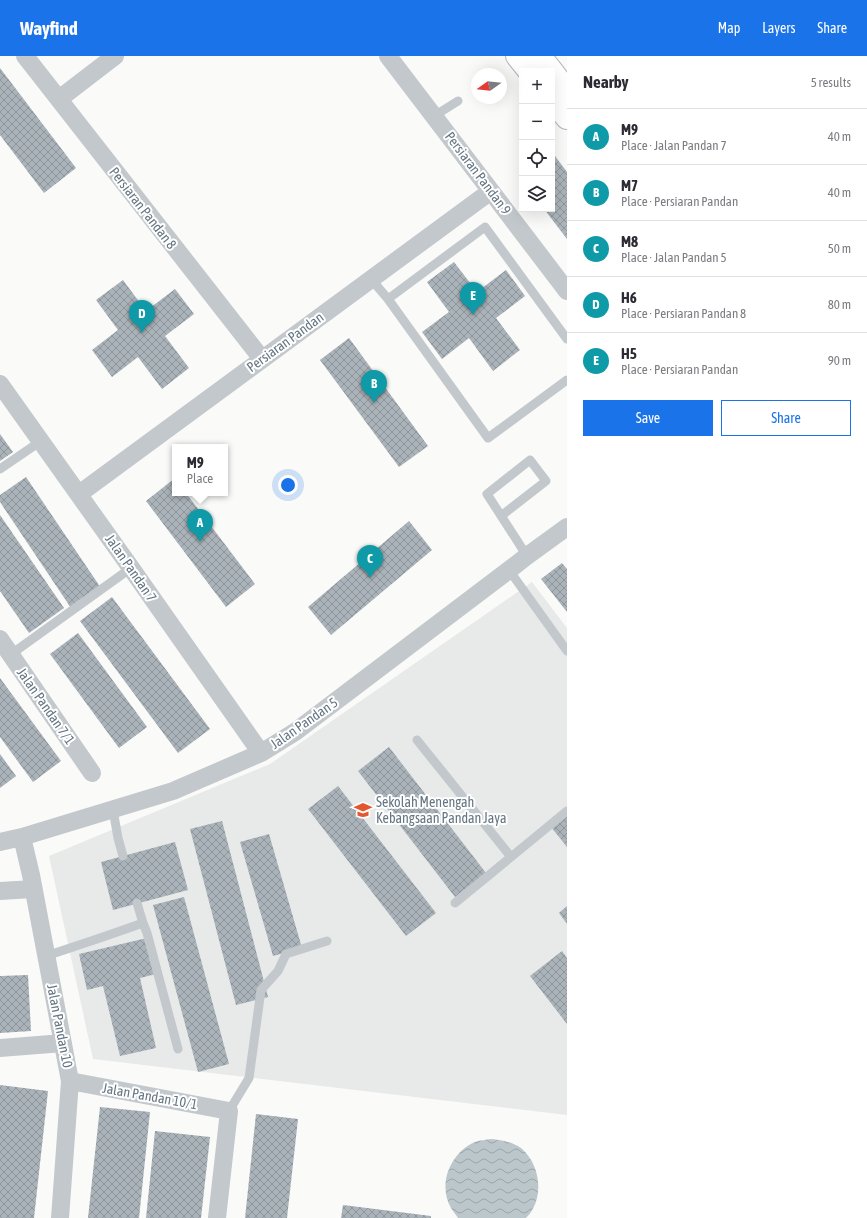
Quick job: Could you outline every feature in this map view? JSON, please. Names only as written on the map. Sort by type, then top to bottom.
[{"type":"main road","points":[[516,56],[526,68]]},
{"type":"main road","points":[[540,56],[550,68]]},
{"type":"main road","points":[[555,75],[567,91]]},
{"type":"main road","points":[[555,104],[567,118]]},
{"type":"street","name":"Persiaran Pandan 8","points":[[25,56],[262,359]]},
{"type":"street","points":[[59,99],[115,56]]},
{"type":"street","name":"Persiaran Pandan 9","points":[[388,56],[567,291]]},
{"type":"street","name":"Persiaran Pandan","points":[[79,494],[491,191]]},
{"type":"street","name":"Jalan Pandan 7","points":[[0,384],[261,754]]},
{"type":"street","name":"Jalan Pandan 5","points":[[0,842],[113,810],[173,791],[261,754],[295,732],[567,527]]},
{"type":"street","name":"Jalan Pandan 7/1","points":[[0,640],[92,773]]},
{"type":"street","name":"Jalan Pandan 10","points":[[22,836],[70,1081],[60,1218]]},
{"type":"street","points":[[0,891],[33,889]]},
{"type":"street","points":[[0,1048],[63,1043]]},
{"type":"street","name":"Jalan Pandan 10/1","points":[[70,1081],[229,1111]]},
{"type":"street","points":[[217,1218],[229,1111]]},
{"type":"lane","points":[[434,116],[458,101]]},
{"type":"lane","points":[[388,299],[485,227],[567,339]]},
{"type":"lane","points":[[371,279],[388,299],[488,438],[567,380]]},
{"type":"lane","points":[[0,469],[41,441]]},
{"type":"lane","points":[[501,516],[546,481],[530,460],[488,494],[501,516],[527,556]]},
{"type":"lane","points":[[10,654],[131,568]]},
{"type":"lane","points":[[509,570],[567,651]]},
{"type":"lane","points":[[417,740],[510,857]]},
{"type":"lane","points":[[113,810],[123,856]]},
{"type":"lane","points":[[455,902],[567,811]]},
{"type":"lane","points":[[137,903],[142,922],[147,933],[178,1049]]},
{"type":"lane","points":[[46,956],[142,922]]},
{"type":"lane","points":[[229,1111],[249,1078],[261,990],[278,971],[286,954],[327,941]]},
{"type":"shaded area","name":"Sekolah Menengah Kebangsaan Pandan Jaya","points":[[532,582],[567,628],[567,1115],[93,1059],[49,856],[270,764]]},
{"type":"water","points":[[491,1139],[518,1146],[528,1155],[533,1163],[538,1182],[538,1192],[532,1210],[526,1218],[458,1218],[447,1199],[445,1189],[446,1179],[453,1161],[459,1153],[477,1141]]},
{"type":"building","points":[[0,68],[76,168],[44,193],[0,135]]},
{"type":"building","points":[[555,156],[567,172],[567,239],[546,212],[555,212]]},
{"type":"building","points":[[454,262],[477,292],[506,270],[525,296],[496,318],[520,350],[493,371],[469,338],[442,359],[422,332],[449,312],[427,282]]},
{"type":"building","points":[[123,280],[146,311],[175,289],[194,314],[165,336],[189,368],[162,389],[138,357],[112,377],[92,350],[118,330],[96,300]]},
{"type":"building","points":[[349,338],[428,446],[399,467],[320,360]]},
{"type":"building","points":[[0,434],[13,452],[0,461]]},
{"type":"building","points":[[26,477],[101,588],[71,608],[0,502],[0,495]]},
{"type":"building","points":[[172,480],[172,496],[188,496],[255,584],[226,607],[146,501]]},
{"type":"building","points":[[0,515],[64,608],[29,633],[0,591]]},
{"type":"building","points":[[409,521],[432,550],[331,635],[308,607]]},
{"type":"building","points":[[562,563],[567,569],[567,612],[541,579]]},
{"type":"building","points":[[112,597],[210,729],[178,753],[80,621]]},
{"type":"building","points":[[78,633],[147,727],[119,748],[50,654]]},
{"type":"building","points":[[0,678],[61,761],[33,782],[0,737]]},
{"type":"building","points":[[389,747],[486,873],[455,897],[358,771]]},
{"type":"building","points":[[0,754],[16,776],[0,788]]},
{"type":"building","points":[[338,786],[436,913],[406,936],[308,809]]},
{"type":"building","points":[[567,815],[567,847],[551,827]]},
{"type":"building","points":[[222,821],[268,997],[236,1005],[190,829]]},
{"type":"building","points":[[269,834],[302,948],[273,956],[240,842]]},
{"type":"building","points":[[175,842],[188,890],[113,910],[101,862]]},
{"type":"building","points":[[184,897],[229,1064],[198,1072],[153,905]]},
{"type":"building","points":[[567,906],[567,924],[559,913]]},
{"type":"building","points":[[147,938],[156,974],[140,978],[156,1048],[120,1056],[103,986],[87,990],[79,954]]},
{"type":"building","points":[[562,951],[567,958],[567,1024],[530,976]]},
{"type":"building","points":[[28,975],[31,1031],[0,1033],[0,976]]},
{"type":"building","points":[[0,1085],[48,1091],[34,1218],[0,1218]]},
{"type":"building","points":[[100,1107],[150,1112],[139,1218],[88,1218]]},
{"type":"building","points":[[256,1114],[298,1119],[287,1218],[245,1218]]},
{"type":"building","points":[[155,1131],[210,1137],[201,1218],[146,1218]]},
{"type":"building","points":[[343,1205],[431,1216],[431,1218],[341,1218]]},
{"type":"place","name":"H5","points":[[473,315]]},
{"type":"place","name":"H6","points":[[142,333]]},
{"type":"place","name":"M7","points":[[374,403]]},
{"type":"place","name":"M9","points":[[200,542]]},
{"type":"place","name":"M8","points":[[370,578]]},
{"type":"place","name":"Sekolah Menengah Kebangsaan Pandan Jaya","points":[[363,810]]}]
